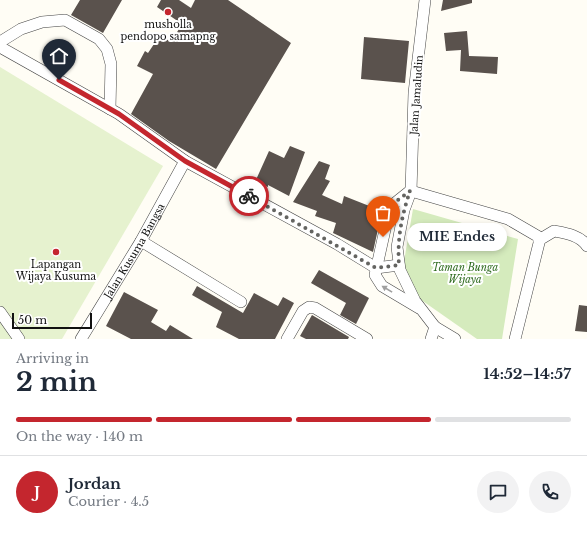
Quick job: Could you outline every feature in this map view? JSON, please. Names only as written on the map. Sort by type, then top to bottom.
[{"type":"street","name":"Jalan Jamaludin","points":[[425,0],[414,93],[410,191],[400,227],[397,247],[399,265],[421,309],[435,328]]},
{"type":"street","points":[[0,42],[21,30],[42,22],[66,20],[99,39],[107,49],[111,64],[110,109]]},
{"type":"street","points":[[0,47],[110,109],[185,161],[337,244],[376,268],[399,265]]},
{"type":"street","name":"Jalan Kusuma Bangsa","points":[[81,339],[141,240],[185,161]]},
{"type":"street","points":[[376,268],[390,206],[410,191],[508,220],[538,237],[540,240]]},
{"type":"street","points":[[515,339],[540,240],[554,231],[570,234],[584,242],[587,246]]},
{"type":"street","points":[[141,240],[241,302]]},
{"type":"street","name":"Jalan Jamaludin","points":[[376,268],[375,275],[382,286],[421,309]]},
{"type":"street","points":[[287,339],[303,311],[309,307],[315,308],[367,339]]},
{"type":"street","points":[[0,312],[19,339]]},
{"type":"street","points":[[431,339],[435,328],[455,339]]},
{"type":"green space","name":"Lapangan Wijaya Kusuma","points":[[0,67],[163,166],[62,339],[0,339]]},
{"type":"green space","name":"Taman Bunga Wijaya","points":[[413,209],[518,239],[502,339],[477,339],[417,297],[403,267]]},
{"type":"building","points":[[80,0],[122,0],[103,33],[71,15]]},
{"type":"building","points":[[161,0],[179,0],[191,8],[195,0],[228,0],[291,43],[216,169],[169,141],[131,114],[153,74],[137,66],[145,51],[148,53],[160,35],[171,42],[182,24],[157,7]]},
{"type":"building","points":[[443,0],[472,0],[472,3],[441,11]]},
{"type":"building","points":[[467,31],[469,56],[498,57],[497,74],[460,71],[461,50],[446,51],[444,33]]},
{"type":"building","points":[[364,37],[409,41],[405,83],[361,79]]},
{"type":"building","points":[[290,146],[305,152],[289,196],[268,185],[268,187],[255,182],[269,151],[284,158]]},
{"type":"building","points":[[319,161],[330,165],[325,179],[330,181],[322,195],[342,204],[344,196],[382,211],[373,252],[333,233],[336,223],[315,216],[317,211],[293,202]]},
{"type":"building","points":[[319,270],[369,298],[356,324],[340,315],[346,303],[311,283]]},
{"type":"building","points":[[197,286],[243,313],[254,293],[278,306],[283,297],[294,303],[275,339],[239,339],[216,327],[222,312],[192,295]]},
{"type":"building","points":[[124,292],[158,310],[151,322],[166,331],[170,325],[193,339],[131,339],[106,326]]},
{"type":"building","points":[[579,305],[587,306],[587,332],[575,331]]},
{"type":"building","points":[[312,315],[349,337],[348,339],[306,339],[300,336]]},
{"type":"way so far","points":[[249,196],[337,244],[376,268],[399,265],[397,247],[400,227],[410,191],[390,206],[383,237]]},
{"type":"place","name":"musholla pendopo samapng","points":[[168,12]]},
{"type":"place","name":"MIE Endes","points":[[383,237]]},
{"type":"place","name":"Lapangan Wijaya Kusuma","points":[[56,252]]},
{"type":"route","points":[[59,80],[119,114],[185,161],[249,196]]}]
